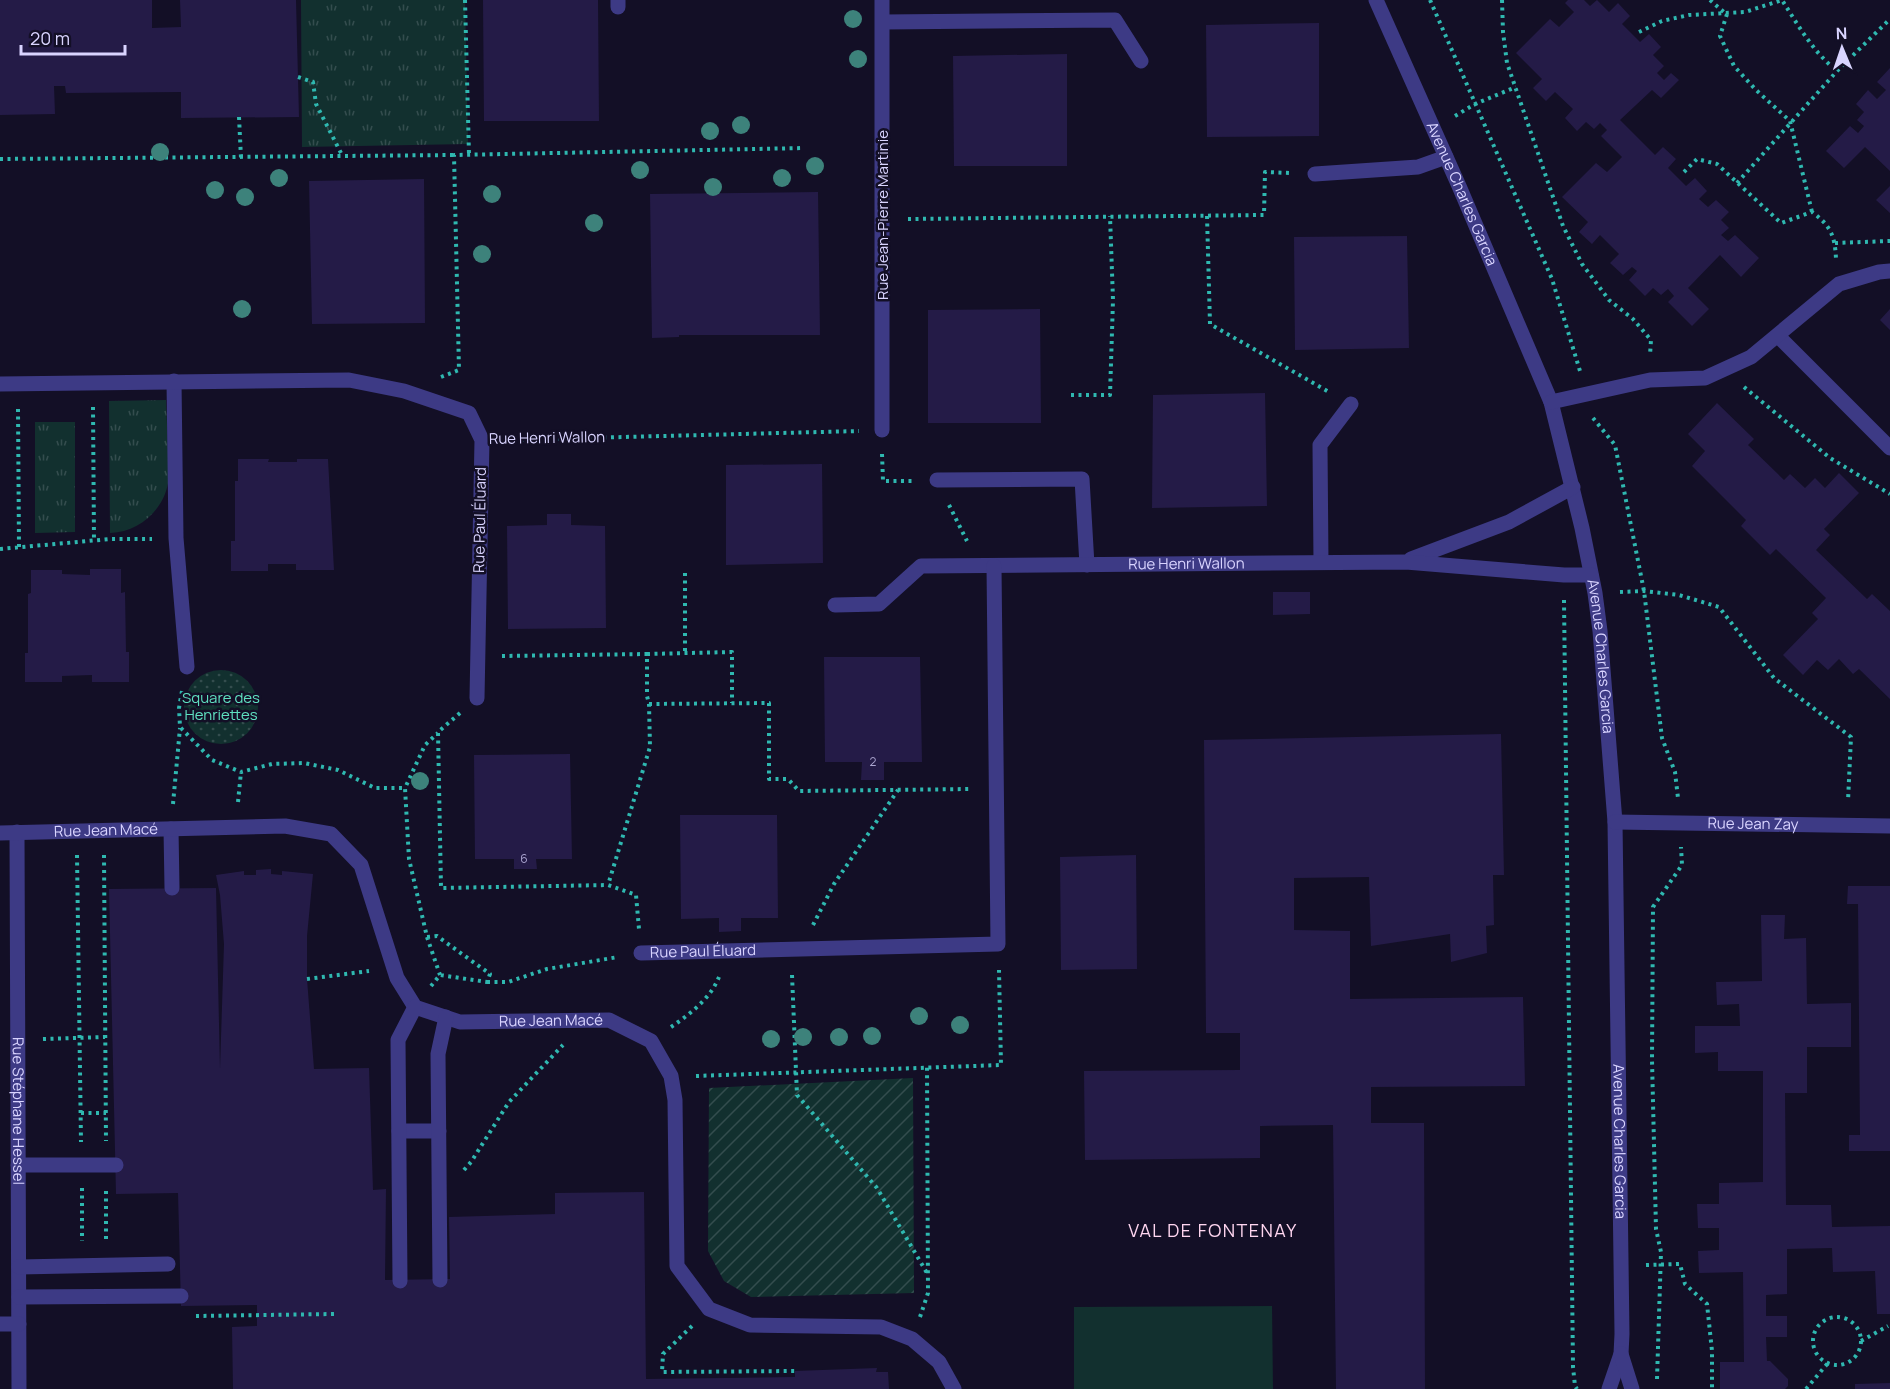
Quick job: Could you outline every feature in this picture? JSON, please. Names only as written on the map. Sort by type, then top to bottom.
[{"type":"street","name":"Rue Jean-Pierre Martinie","points":[[882,0],[882,430]]},
{"type":"street","name":"Avenue Charles Garcia","points":[[1376,0],[1551,402],[1573,487],[1595,593],[1615,822],[1621,1354],[1632,1389]]},
{"type":"street","points":[[883,22],[1115,20],[1141,61]]},
{"type":"street","points":[[1315,174],[1418,167],[1446,157]]},
{"type":"street","points":[[1551,402],[1650,380],[1705,378],[1752,357],[1839,284],[1890,271]]},
{"type":"street","points":[[1778,336],[1890,448]]},
{"type":"street","name":"Rue Henri Wallon","points":[[0,384],[349,380],[404,391],[469,413],[482,440]]},
{"type":"street","points":[[174,381],[176,538],[187,667]]},
{"type":"street","points":[[1321,562],[1320,445],[1351,404]]},
{"type":"street","name":"Rue Paul Éluard","points":[[477,698],[482,440]]},
{"type":"street","points":[[937,480],[1082,479],[1087,565]]},
{"type":"street","name":"Rue Henri Wallon","points":[[1406,562],[1509,522],[1573,487]]},
{"type":"street","name":"Rue Henri Wallon","points":[[836,604],[879,604],[921,566],[1406,562],[1564,575],[1591,575]]},
{"type":"street","points":[[994,566],[998,944]]},
{"type":"street","name":"Rue Jean Zay","points":[[1615,822],[1890,826]]},
{"type":"street","name":"Rue Jean Macé","points":[[0,833],[285,826],[331,834],[361,865],[397,978],[415,1007],[460,1022],[609,1020],[651,1041]]},
{"type":"street","points":[[171,829],[172,888]]},
{"type":"street","name":"Rue Stéphane Hessel","points":[[17,832],[19,1389]]},
{"type":"street","name":"Rue Paul Éluard","points":[[641,953],[998,944]]},
{"type":"street","points":[[400,1281],[398,1040],[415,1007]]},
{"type":"street","points":[[440,1280],[438,1054],[446,1017]]},
{"type":"street","points":[[651,1041],[671,1076],[675,1100],[677,1266],[709,1309],[750,1325],[881,1327],[912,1339],[939,1362],[954,1389]]},
{"type":"street","points":[[399,1131],[439,1131]]},
{"type":"street","points":[[18,1165],[111,1165]]},
{"type":"street","points":[[19,1267],[168,1264]]},
{"type":"street","points":[[19,1297],[181,1296]]},
{"type":"street","points":[[0,1324],[19,1324]]},
{"type":"street","name":"Avenue Charles Garcia","points":[[1609,1389],[1621,1354]]},
{"type":"path","points":[[465,0],[469,155]]},
{"type":"path","points":[[1502,0],[1507,63],[1563,226],[1582,264],[1609,300],[1633,319],[1651,340],[1650,380]]},
{"type":"path","points":[[1710,0],[1727,14]]},
{"type":"path","points":[[1638,32],[1662,21],[1689,15],[1745,12],[1782,0],[1806,37],[1826,62],[1837,71]]},
{"type":"path","points":[[1727,14],[1720,36],[1734,66],[1790,121],[1812,212],[1827,223],[1835,243],[1839,284]]},
{"type":"path","points":[[1737,183],[1790,121],[1890,19]]},
{"type":"path","points":[[298,77],[314,82],[316,104],[343,157]]},
{"type":"path","points":[[1434,129],[1475,104],[1516,87]]},
{"type":"path","points":[[238,117],[241,158]]},
{"type":"path","points":[[0,159],[343,157],[804,148]]},
{"type":"path","points":[[404,391],[459,370],[454,155]]},
{"type":"path","points":[[1684,172],[1697,159],[1717,164],[1781,223],[1812,212]]},
{"type":"path","points":[[883,219],[1264,215],[1265,172],[1315,174]]},
{"type":"path","points":[[1071,395],[1110,395],[1113,300],[1110,216]]},
{"type":"path","points":[[1207,216],[1210,324],[1351,404]]},
{"type":"path","points":[[1835,243],[1890,241]]},
{"type":"path","points":[[1721,371],[1752,393],[1830,459],[1890,494]]},
{"type":"path","points":[[93,382],[94,542]]},
{"type":"path","points":[[18,384],[19,547]]},
{"type":"path","points":[[882,430],[883,481],[937,480],[966,538],[968,566]]},
{"type":"path","name":"Rue Henri Wallon","points":[[482,440],[882,430]]},
{"type":"path","points":[[0,549],[110,539],[176,538]]},
{"type":"path","points":[[685,573],[685,653]]},
{"type":"path","points":[[1564,575],[1573,1367],[1577,1389]]},
{"type":"path","points":[[1595,593],[1644,591],[1679,595],[1719,607],[1774,678],[1851,737],[1850,773],[1843,826]]},
{"type":"path","points":[[477,657],[732,652],[732,703]]},
{"type":"path","points":[[608,885],[650,747],[650,704],[646,696],[646,654]]},
{"type":"path","points":[[171,829],[180,727],[179,708],[187,667]]},
{"type":"path","points":[[440,975],[427,937],[410,859],[405,788],[425,745],[477,698]]},
{"type":"path","points":[[650,704],[769,703],[769,779],[788,779],[799,792],[996,789]]},
{"type":"path","points":[[180,727],[212,760],[240,772],[272,764],[304,763],[338,770],[375,788],[405,788]]},
{"type":"path","name":"Rue Paul Éluard","points":[[438,732],[441,888],[608,885],[636,895],[641,953]]},
{"type":"path","points":[[897,790],[834,884],[810,930],[791,949],[795,1073],[797,1095],[877,1188],[927,1273]]},
{"type":"path","points":[[104,830],[105,1113],[111,1165],[106,1248]]},
{"type":"path","points":[[77,831],[82,1248]]},
{"type":"path","points":[[427,937],[437,936],[490,974],[487,982]]},
{"type":"path","points":[[671,1076],[1001,1065],[998,944]]},
{"type":"path","points":[[651,1041],[692,1013],[716,985],[730,951]]},
{"type":"path","points":[[440,975],[487,982],[508,982],[547,969],[641,953]]},
{"type":"path","points":[[307,979],[394,968]]},
{"type":"path","points":[[415,1007],[440,975]]},
{"type":"path","points":[[439,1197],[471,1162],[509,1102],[559,1050],[581,1020]]},
{"type":"path","points":[[18,1039],[105,1037]]},
{"type":"path","points":[[912,1339],[928,1293],[927,1067]]},
{"type":"path","points":[[81,1113],[105,1113]]},
{"type":"path","points":[[1621,1264],[1680,1264],[1685,1284],[1707,1304],[1712,1351],[1712,1389]]},
{"type":"path","points":[[709,1309],[663,1354],[662,1372],[795,1371]]},
{"type":"path","points":[[1836,1317],[1844,1318],[1856,1326],[1861,1341],[1851,1361],[1836,1365],[1828,1363],[1822,1359],[1813,1345],[1816,1330],[1821,1323],[1836,1317]]},
{"type":"path","points":[[1861,1341],[1888,1326]]},
{"type":"path","points":[[1806,1389],[1828,1363]]},
{"type":"green space","points":[[301,0],[465,0],[468,144],[302,147]]},
{"type":"green space","points":[[166,400],[169,476],[163,498],[158,507],[142,523],[121,532],[110,533],[109,401]]},
{"type":"green space","points":[[35,422],[75,422],[75,532],[35,533]]},
{"type":"green space","name":"Square des Henriettes","points":[[221,670],[235,673],[247,681],[255,693],[258,707],[255,721],[247,733],[235,741],[221,744],[207,741],[195,733],[187,721],[184,707],[187,693],[195,681],[207,673]]},
{"type":"green space","points":[[913,1078],[914,1293],[751,1297],[724,1281],[708,1251],[709,1088]]},
{"type":"green space","points":[[1272,1306],[1273,1389],[1074,1389],[1074,1307]]},
{"type":"building","points":[[0,0],[152,0],[152,28],[181,27],[180,0],[296,0],[299,117],[181,118],[181,92],[66,93],[65,86],[54,86],[55,114],[0,115]]},
{"type":"building","points":[[483,0],[598,0],[599,121],[484,121]]},
{"type":"building","points":[[1568,0],[1584,0],[1590,6],[1597,0],[1609,12],[1618,3],[1630,16],[1622,24],[1640,42],[1649,34],[1661,47],[1653,55],[1664,66],[1657,73],[1664,80],[1671,73],[1679,80],[1661,98],[1652,90],[1620,120],[1655,155],[1663,147],[1676,159],[1668,168],[1686,186],[1695,178],[1707,191],[1699,199],[1708,207],[1716,200],[1729,212],[1721,220],[1729,228],[1721,235],[1728,241],[1735,235],[1759,258],[1741,277],[1720,255],[1688,288],[1709,309],[1692,326],[1668,302],[1674,296],[1668,289],[1661,295],[1653,288],[1645,296],[1629,280],[1637,271],[1632,267],[1623,275],[1610,263],[1619,254],[1600,235],[1592,244],[1579,232],[1588,222],[1562,197],[1596,163],[1607,172],[1622,157],[1601,136],[1607,130],[1600,123],[1594,129],[1586,122],[1577,131],[1565,118],[1573,109],[1555,92],[1546,101],[1533,88],[1542,79],[1516,53],[1550,19],[1559,27],[1574,12],[1565,3]]},
{"type":"building","points":[[1319,23],[1319,136],[1207,137],[1206,25]]},
{"type":"building","points":[[1067,54],[1067,166],[954,166],[953,56]]},
{"type":"building","points":[[1890,68],[1890,171],[1865,147],[1844,168],[1826,151],[1850,126],[1858,133],[1864,126],[1857,120],[1864,112],[1856,104],[1868,90],[1877,99],[1886,90],[1877,82]]},
{"type":"building","points":[[424,179],[425,323],[312,324],[309,181]]},
{"type":"building","points":[[1890,186],[1890,213],[1876,200]]},
{"type":"building","points":[[818,192],[820,335],[679,335],[679,337],[652,338],[650,194]]},
{"type":"building","points":[[1407,236],[1409,348],[1295,350],[1294,237]]},
{"type":"building","points":[[1040,309],[1041,423],[928,423],[928,310]]},
{"type":"building","points":[[1890,309],[1890,330],[1880,320]]},
{"type":"building","points":[[1265,393],[1267,506],[1152,508],[1153,395]]},
{"type":"building","points":[[1717,403],[1754,439],[1748,445],[1784,480],[1790,474],[1805,488],[1815,478],[1825,488],[1839,473],[1859,493],[1824,529],[1830,535],[1816,550],[1867,599],[1872,594],[1890,611],[1890,699],[1859,669],[1853,674],[1839,659],[1828,670],[1817,660],[1803,675],[1783,655],[1818,619],[1812,613],[1826,598],[1776,549],[1770,555],[1741,526],[1746,520],[1692,466],[1705,451],[1688,434]]},
{"type":"building","points":[[238,459],[297,462],[297,459],[328,459],[334,570],[296,570],[296,564],[268,564],[268,571],[231,571],[231,541],[235,541],[235,481],[238,481]]},
{"type":"building","points":[[822,464],[823,563],[726,565],[726,465]]},
{"type":"building","points":[[547,514],[571,514],[571,525],[605,526],[606,628],[508,629],[507,526],[547,525]]},
{"type":"building","points":[[90,569],[121,569],[121,593],[125,592],[129,682],[92,682],[92,675],[62,676],[62,682],[25,682],[31,570],[62,570],[62,574],[90,575]]},
{"type":"building","points":[[1273,592],[1310,592],[1310,614],[1273,615]]},
{"type":"building","points":[[824,657],[920,657],[922,762],[884,762],[884,780],[861,780],[862,762],[825,762]]},
{"type":"building","points":[[1501,734],[1504,875],[1493,875],[1494,925],[1486,926],[1487,953],[1451,962],[1450,934],[1371,946],[1369,877],[1294,878],[1294,930],[1350,931],[1350,999],[1523,997],[1525,1086],[1371,1087],[1371,1123],[1424,1123],[1425,1389],[1336,1389],[1333,1125],[1260,1126],[1260,1158],[1085,1160],[1084,1071],[1240,1070],[1240,1033],[1206,1033],[1204,740]]},
{"type":"building","points":[[570,754],[572,859],[536,859],[537,869],[514,869],[514,859],[475,859],[474,755]]},
{"type":"building","points":[[680,815],[777,815],[778,918],[741,918],[741,931],[719,932],[719,918],[681,919]]},
{"type":"building","points":[[1136,855],[1137,969],[1061,970],[1060,857]]},
{"type":"building","points":[[271,869],[271,874],[282,875],[282,871],[313,874],[307,936],[307,979],[314,1069],[369,1068],[373,1190],[386,1189],[385,1280],[450,1279],[449,1217],[555,1214],[555,1193],[644,1192],[646,1379],[795,1377],[795,1371],[877,1368],[876,1372],[888,1372],[889,1389],[233,1389],[232,1327],[257,1326],[257,1305],[181,1306],[178,1193],[116,1194],[109,889],[216,888],[220,1069],[224,944],[216,875],[244,871],[244,875],[256,875],[256,870]]},
{"type":"building","points":[[1848,886],[1890,886],[1890,1151],[1849,1151],[1849,1135],[1860,1135],[1858,904],[1847,904]]},
{"type":"building","points":[[1761,915],[1785,915],[1784,939],[1806,938],[1807,1004],[1851,1003],[1851,1047],[1807,1047],[1807,1093],[1785,1093],[1786,1205],[1831,1205],[1832,1227],[1890,1226],[1890,1314],[1877,1314],[1875,1271],[1833,1272],[1832,1248],[1787,1249],[1787,1294],[1766,1295],[1766,1316],[1787,1316],[1787,1337],[1766,1337],[1767,1361],[1770,1361],[1788,1379],[1788,1386],[1785,1389],[1720,1389],[1720,1362],[1744,1362],[1743,1272],[1699,1273],[1698,1251],[1719,1250],[1719,1228],[1698,1228],[1697,1204],[1719,1204],[1719,1183],[1763,1182],[1763,1071],[1718,1071],[1718,1052],[1695,1053],[1695,1026],[1740,1026],[1739,1004],[1717,1005],[1716,982],[1762,981]]},
{"type":"building","points":[[1890,1383],[1890,1389],[1855,1389],[1855,1384]]},
{"type":"district","name":"VAL DE FONTENAY","points":[[1213,1231]]}]
